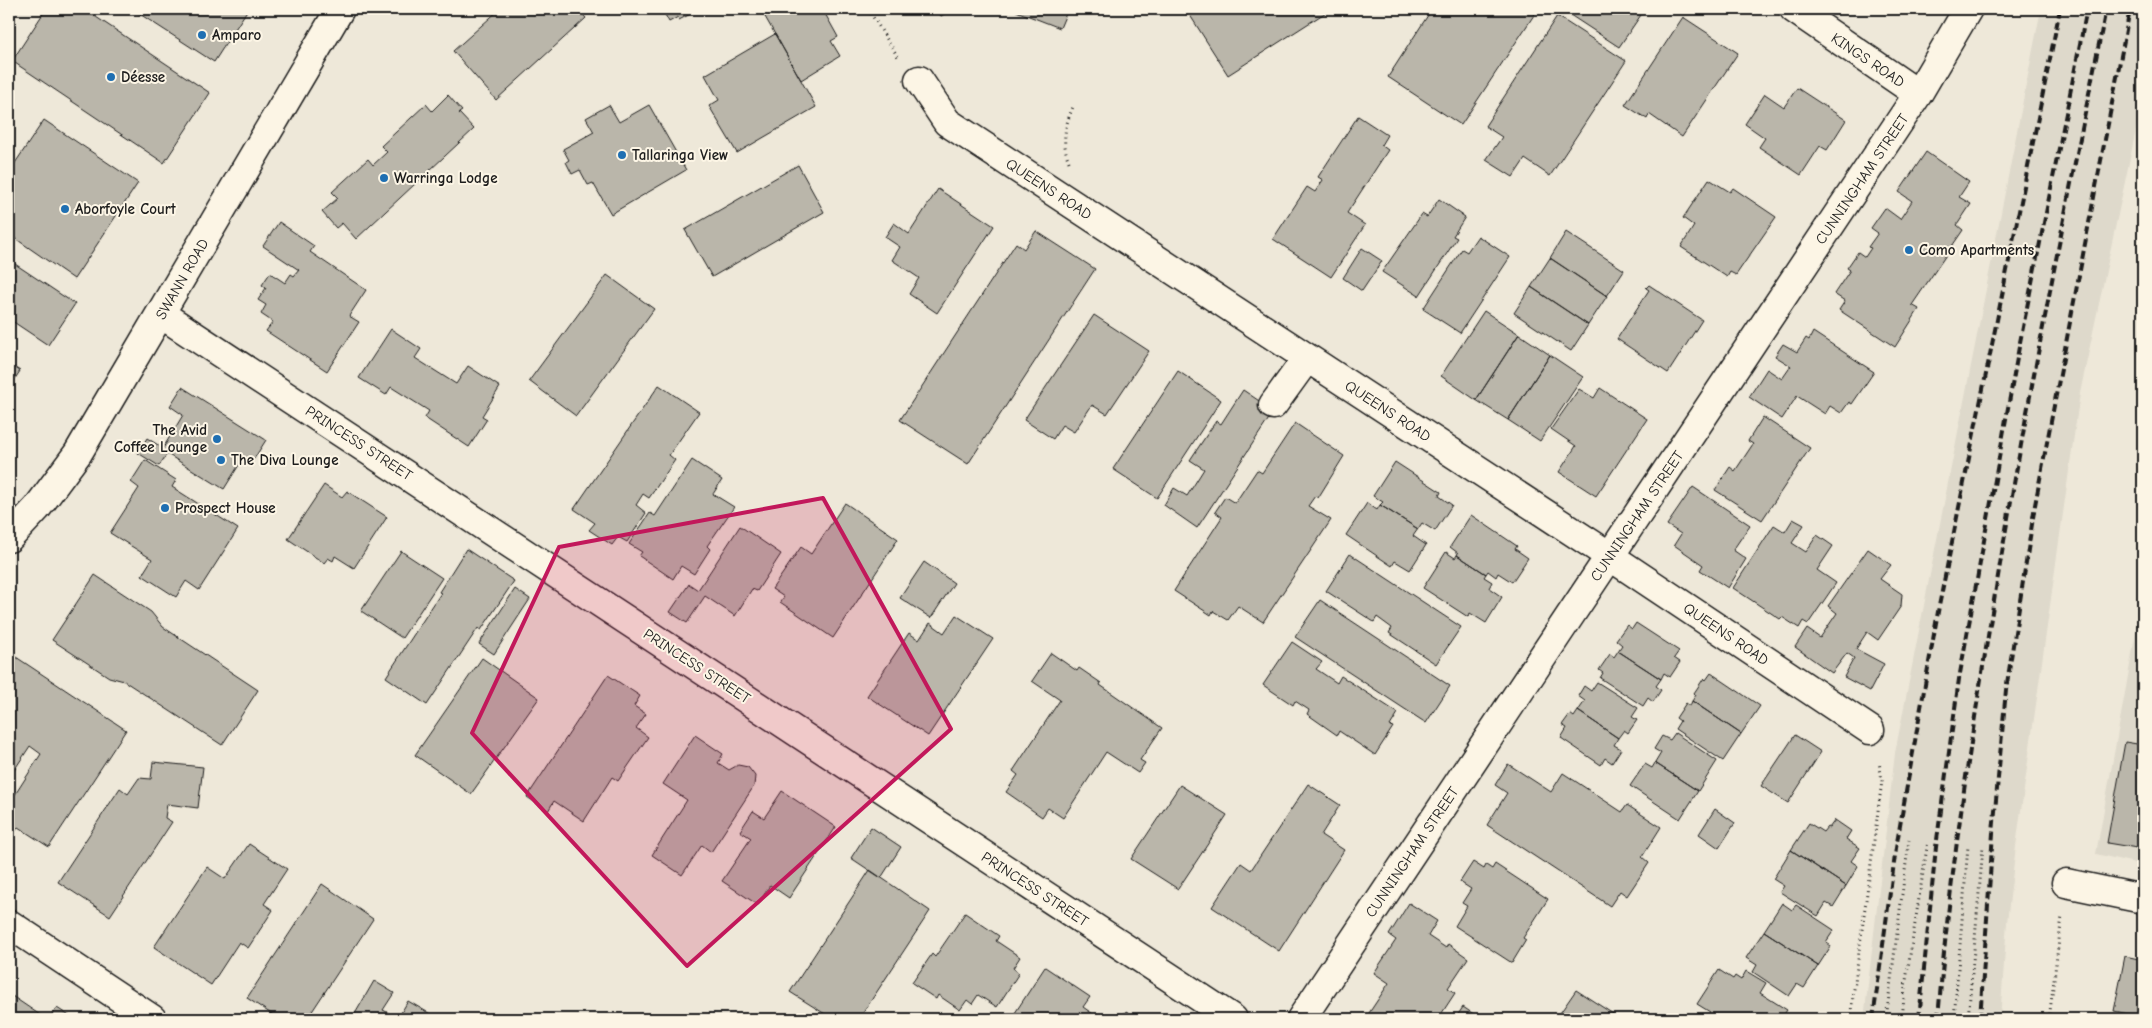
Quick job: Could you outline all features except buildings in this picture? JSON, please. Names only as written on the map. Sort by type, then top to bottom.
[{"type":"street","name":"SWANN ROAD","points":[[9,538],[37,508],[78,453],[340,9]]},
{"type":"street","name":"KINGS ROAD","points":[[1794,9],[1918,94]]},
{"type":"street","name":"CUNNINGHAM STREET","points":[[1301,1019],[1918,94],[1968,9]]},
{"type":"street","name":"QUEENS ROAD","points":[[919,80],[947,122],[1870,730]]},
{"type":"street","name":"PRINCESS STREET","points":[[161,314],[1232,1019]]},
{"type":"street","points":[[1273,405],[1307,358]]},
{"type":"street","points":[[2066,884],[2143,899]]},
{"type":"street","points":[[9,924],[152,1019]]},
{"type":"path","points":[[868,9],[894,53]]},
{"type":"path","points":[[1071,166],[1064,149],[1066,121],[1074,105]]},
{"type":"path","points":[[1850,1019],[1882,781],[1870,730]]},
{"type":"path","points":[[1886,1019],[1909,840]]},
{"type":"path","points":[[1902,1019],[1905,987],[1928,841]]},
{"type":"path","points":[[1954,1019],[1968,846]]},
{"type":"path","points":[[1968,1019],[1983,847]]},
{"type":"path","points":[[2049,1019],[2063,913]]},
{"type":"highlighted area","points":[[823,498],[951,729],[687,966],[472,733],[559,547]]},
{"type":"shaded area","points":[[2041,9],[2143,9],[2143,97],[2080,393],[2016,846],[2007,922],[2000,1019],[1864,1019],[1895,753]]},
{"type":"shaded area","points":[[2143,575],[2143,865],[2096,854],[2137,626]]},
{"type":"railway","points":[[1873,1019],[1896,848],[1939,606],[2060,9]]},
{"type":"railway","points":[[1919,1019],[1936,847],[1959,679],[2019,347],[2087,9]]},
{"type":"railway","points":[[1938,1019],[1948,915],[1961,812],[1993,606],[2061,232],[2106,9]]},
{"type":"railway","points":[[1980,1019],[1993,833],[2006,690],[2035,505],[2130,9]]},
{"type":"place","name":"Amparo","points":[[202,35]]},
{"type":"place","name":"Déesse","points":[[111,77]]},
{"type":"place","name":"Tallaringa View","points":[[622,155]]},
{"type":"place","name":"Warringa Lodge","points":[[384,178]]},
{"type":"place","name":"Aborfoyle Court","points":[[65,209]]},
{"type":"place","name":"Como Apartments","points":[[1909,250]]},
{"type":"place","name":"The Avid Coffee Lounge","points":[[217,439]]},
{"type":"place","name":"The Diva Lounge","points":[[221,460]]},
{"type":"place","name":"Prospect House","points":[[165,508]]}]
